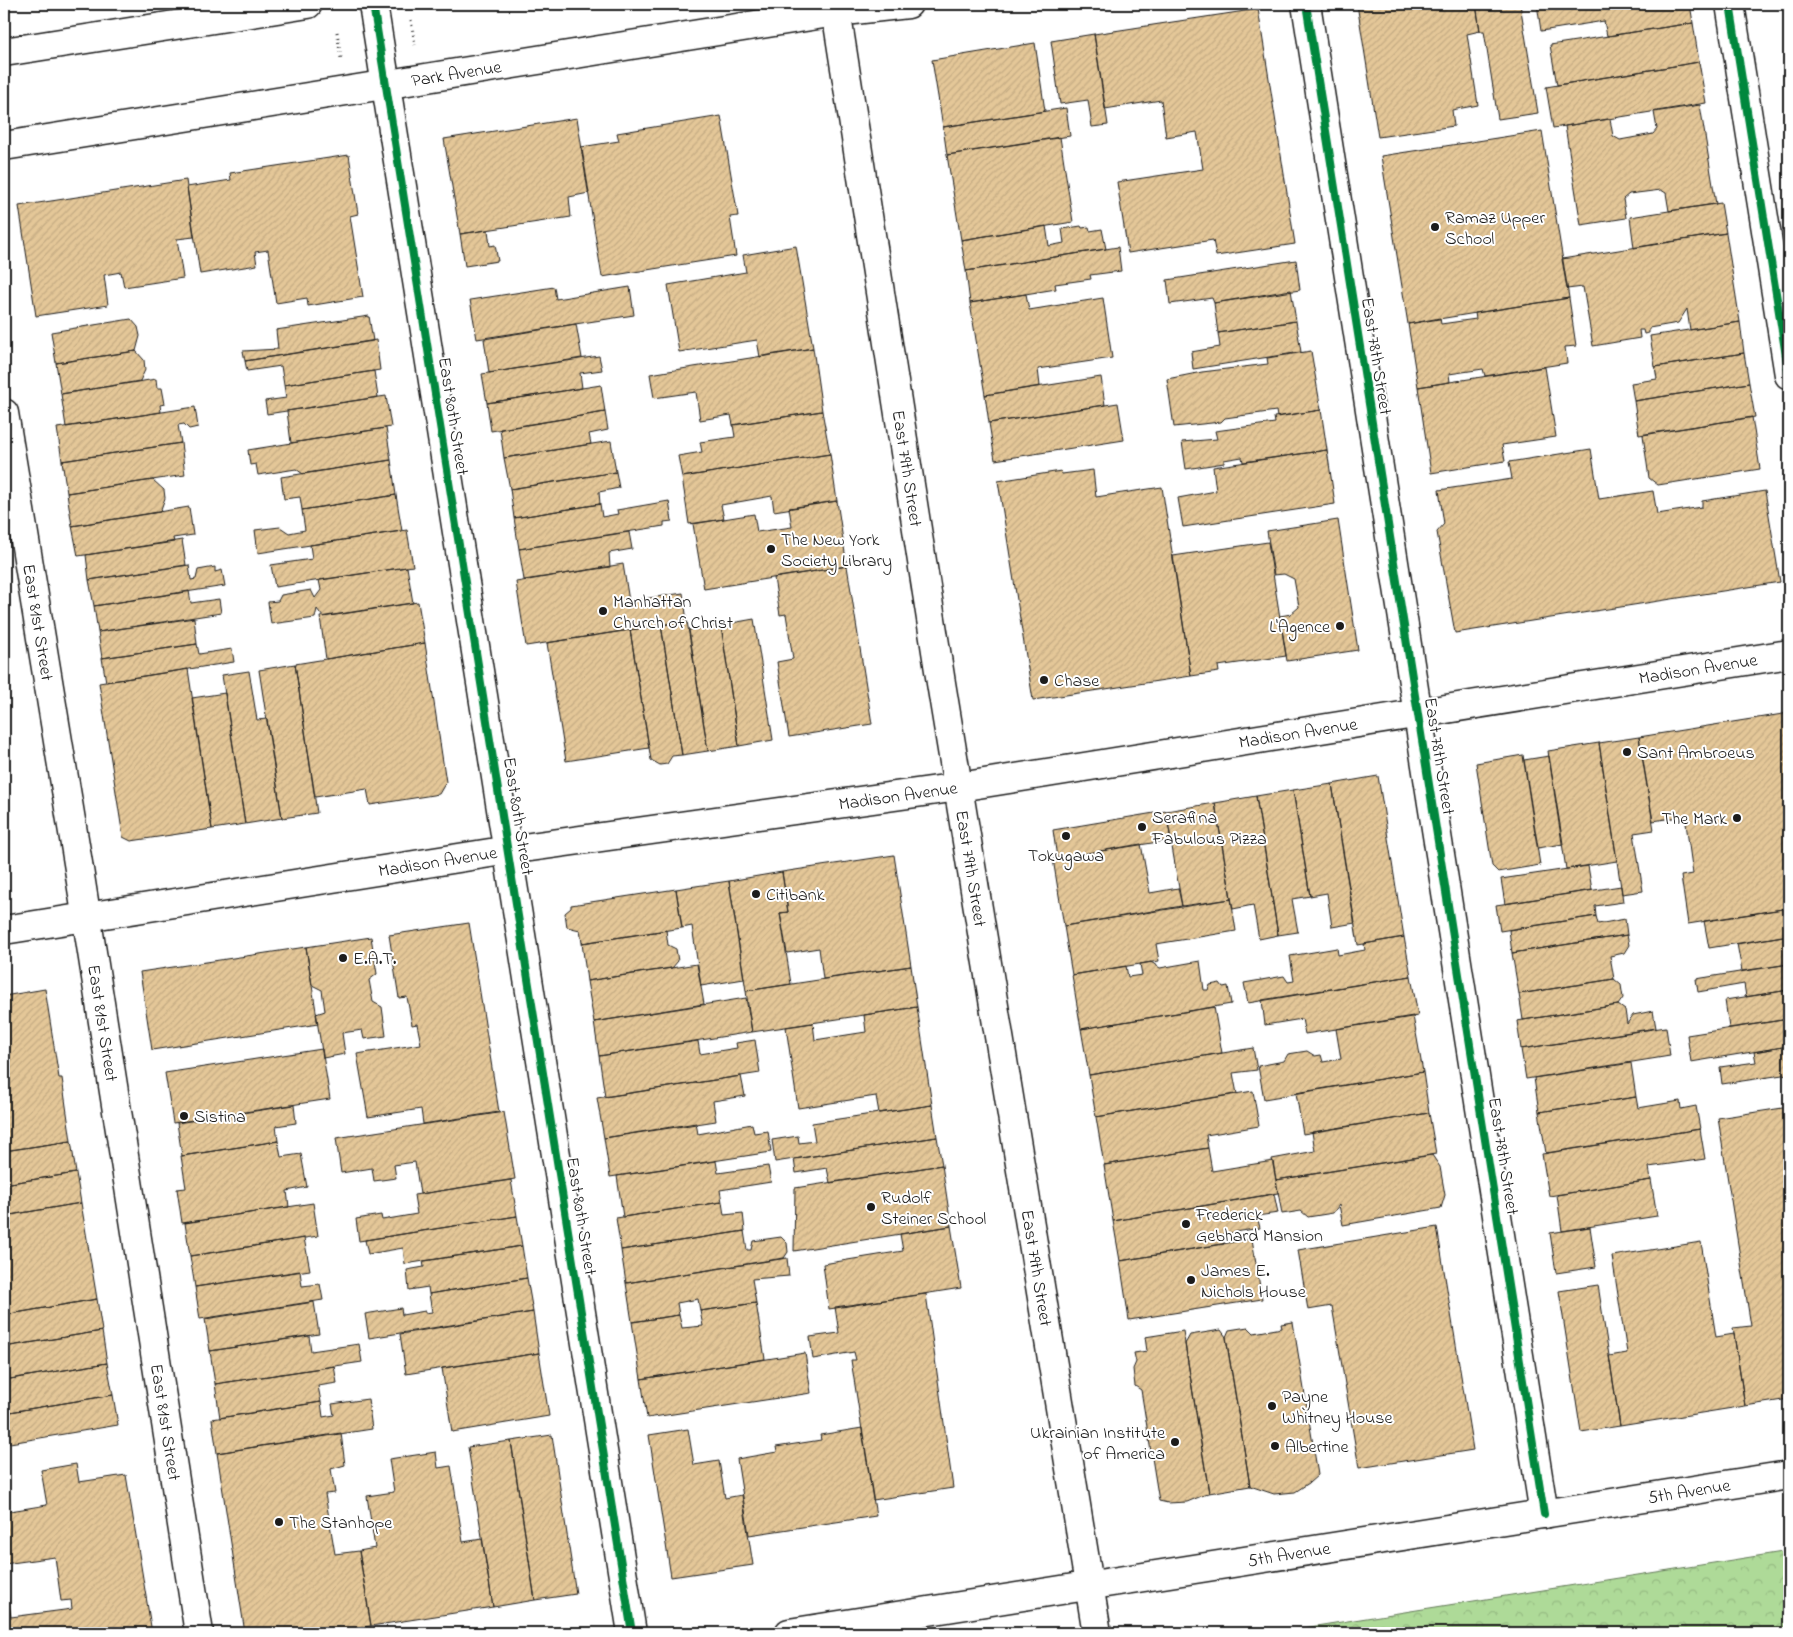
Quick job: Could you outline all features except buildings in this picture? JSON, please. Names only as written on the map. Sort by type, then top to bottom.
[{"type":"main road","points":[[4,52],[308,4]]},
{"type":"main road","name":"East 80th Street","points":[[373,4],[632,1633]]},
{"type":"main road","name":"Park Avenue","points":[[4,146],[385,86],[836,8],[908,4]]},
{"type":"main road","name":"East 78th Street","points":[[1306,4],[1544,1514]]},
{"type":"main road","points":[[1730,4],[1789,375]]},
{"type":"main road","name":"East 79th Street","points":[[836,8],[958,787],[1098,1633]]},
{"type":"main road","name":"East 81st Street","points":[[4,413],[199,1633]]},
{"type":"main road","name":"Madison Avenue","points":[[4,930],[509,850],[958,787],[1789,654]]},
{"type":"main road","name":"5th Avenue","points":[[789,1633],[1789,1475]]},
{"type":"path","points":[[411,20],[416,48]]},
{"type":"path","points":[[337,32],[341,59]]},
{"type":"green space","points":[[1789,1551],[1789,1633],[1272,1633]]},
{"type":"cycle path","points":[[373,4],[632,1633]]},
{"type":"cycle path","points":[[1306,4],[1544,1514]]},
{"type":"cycle path","points":[[1730,4],[1789,375]]},
{"type":"place","name":"Ramaz Upper School","points":[[1435,227]]},
{"type":"place","name":"The New York Society Library","points":[[771,549]]},
{"type":"place","name":"Manhattan Church of Christ","points":[[603,611]]},
{"type":"place","name":"L'Agence","points":[[1340,626]]},
{"type":"place","name":"Chase","points":[[1044,680]]},
{"type":"place","name":"Sant Ambroeus","points":[[1627,752]]},
{"type":"place","name":"The Mark","points":[[1737,818]]},
{"type":"place","name":"Serafina Fabulous Pizza","points":[[1142,827]]},
{"type":"place","name":"Tokugawa","points":[[1066,836]]},
{"type":"place","name":"Citibank","points":[[756,894]]},
{"type":"place","name":"E.A.T.","points":[[343,958]]},
{"type":"place","name":"Sistina","points":[[184,1116]]},
{"type":"place","name":"Rudolf Steiner School","points":[[871,1207]]},
{"type":"place","name":"Frederick Gebhard Mansion","points":[[1186,1224]]},
{"type":"place","name":"James E. Nichols House","points":[[1191,1280]]},
{"type":"place","name":"Payne Whitney House","points":[[1272,1406]]},
{"type":"place","name":"Ukrainian Institute of America","points":[[1175,1442]]},
{"type":"place","name":"Albertine","points":[[1275,1446]]},
{"type":"place","name":"The Stanhope","points":[[279,1522]]}]
